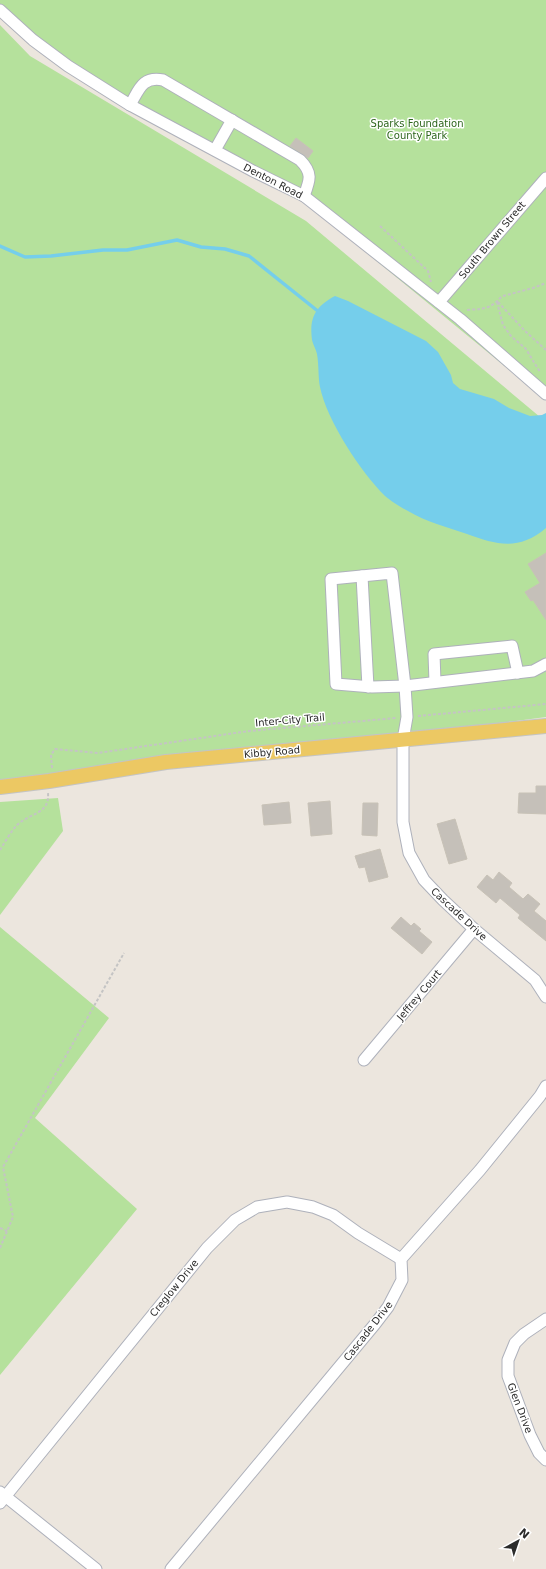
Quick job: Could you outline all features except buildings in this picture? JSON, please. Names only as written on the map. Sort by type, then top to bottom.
[{"type":"main road","name":"Kibby Road","points":[[0,787],[49,781],[166,762],[546,726]]},
{"type":"street","name":"Denton Road","points":[[0,10],[33,40],[68,66],[130,105],[253,171],[304,196],[460,319],[544,392]]},
{"type":"street","points":[[130,105],[141,86],[150,79],[163,80],[300,160],[309,172],[309,179],[304,196]]},
{"type":"street","points":[[216,150],[232,120]]},
{"type":"street","name":"South Brown Street","points":[[439,302],[546,178]]},
{"type":"street","name":"Cascade Drive","points":[[362,576],[392,573],[405,686],[407,717],[403,740],[403,822],[410,853],[424,880],[443,900],[474,929],[535,980],[546,996]]},
{"type":"street","points":[[368,687],[362,576],[331,579],[336,684],[368,687],[405,686],[533,671],[546,664]]},
{"type":"street","points":[[436,682],[434,654],[512,646],[518,672]]},
{"type":"street","name":"Jeffrey Court","points":[[364,1060],[474,929]]},
{"type":"street","points":[[401,1259],[480,1170],[540,1096],[546,1086]]},
{"type":"street","name":"Creglow Drive","points":[[2,1497],[206,1248],[235,1220],[257,1207],[287,1202],[313,1207],[333,1215],[358,1233],[401,1259]]},
{"type":"street","name":"Cascade Drive","points":[[171,1569],[388,1307],[402,1280],[401,1259]]},
{"type":"street","name":"Glen Drive","points":[[546,1319],[524,1334],[515,1343],[508,1360],[508,1376],[530,1435],[539,1453],[546,1460]]},
{"type":"street","points":[[2,1497],[96,1569]]},
{"type":"path","points":[[380,226],[428,271],[432,285]]},
{"type":"path","points":[[467,310],[484,309],[497,302],[499,298],[503,296],[546,283]]},
{"type":"path","points":[[497,302],[546,350]]},
{"type":"path","points":[[497,302],[502,325],[511,336],[526,349],[542,376]]},
{"type":"path","name":"Inter-City Trail","points":[[51,766],[51,755],[55,749],[98,753],[250,731],[546,704]]},
{"type":"path","points":[[0,850],[16,826],[44,809],[48,798]]},
{"type":"path","points":[[0,1248],[13,1217],[3,1167],[124,953]]},
{"type":"path","points":[[0,1228],[7,1231]]},
{"type":"green space","name":"Sparks Foundation County Park","points":[[0,0],[546,0],[546,400],[312,208],[251,168],[78,68],[39,43],[0,6]]},
{"type":"green space","points":[[0,25],[30,56],[306,221],[546,422],[546,717],[0,786]]},
{"type":"green space","points":[[58,798],[63,831],[0,915],[0,802]]},
{"type":"green space","points":[[0,927],[109,1018],[35,1118],[137,1209],[0,1375]]},
{"type":"water","points":[[335,296],[348,301],[426,341],[438,352],[451,375],[453,383],[460,389],[494,399],[509,408],[530,416],[542,415],[546,413],[546,528],[536,535],[517,543],[498,543],[488,541],[422,518],[402,508],[385,496],[366,474],[337,430],[320,387],[317,354],[312,340],[312,325],[315,313],[323,304]]},
{"type":"waterway","points":[[0,246],[25,257],[51,256],[103,250],[127,250],[177,240],[201,247],[225,249],[249,256],[319,312]]}]
